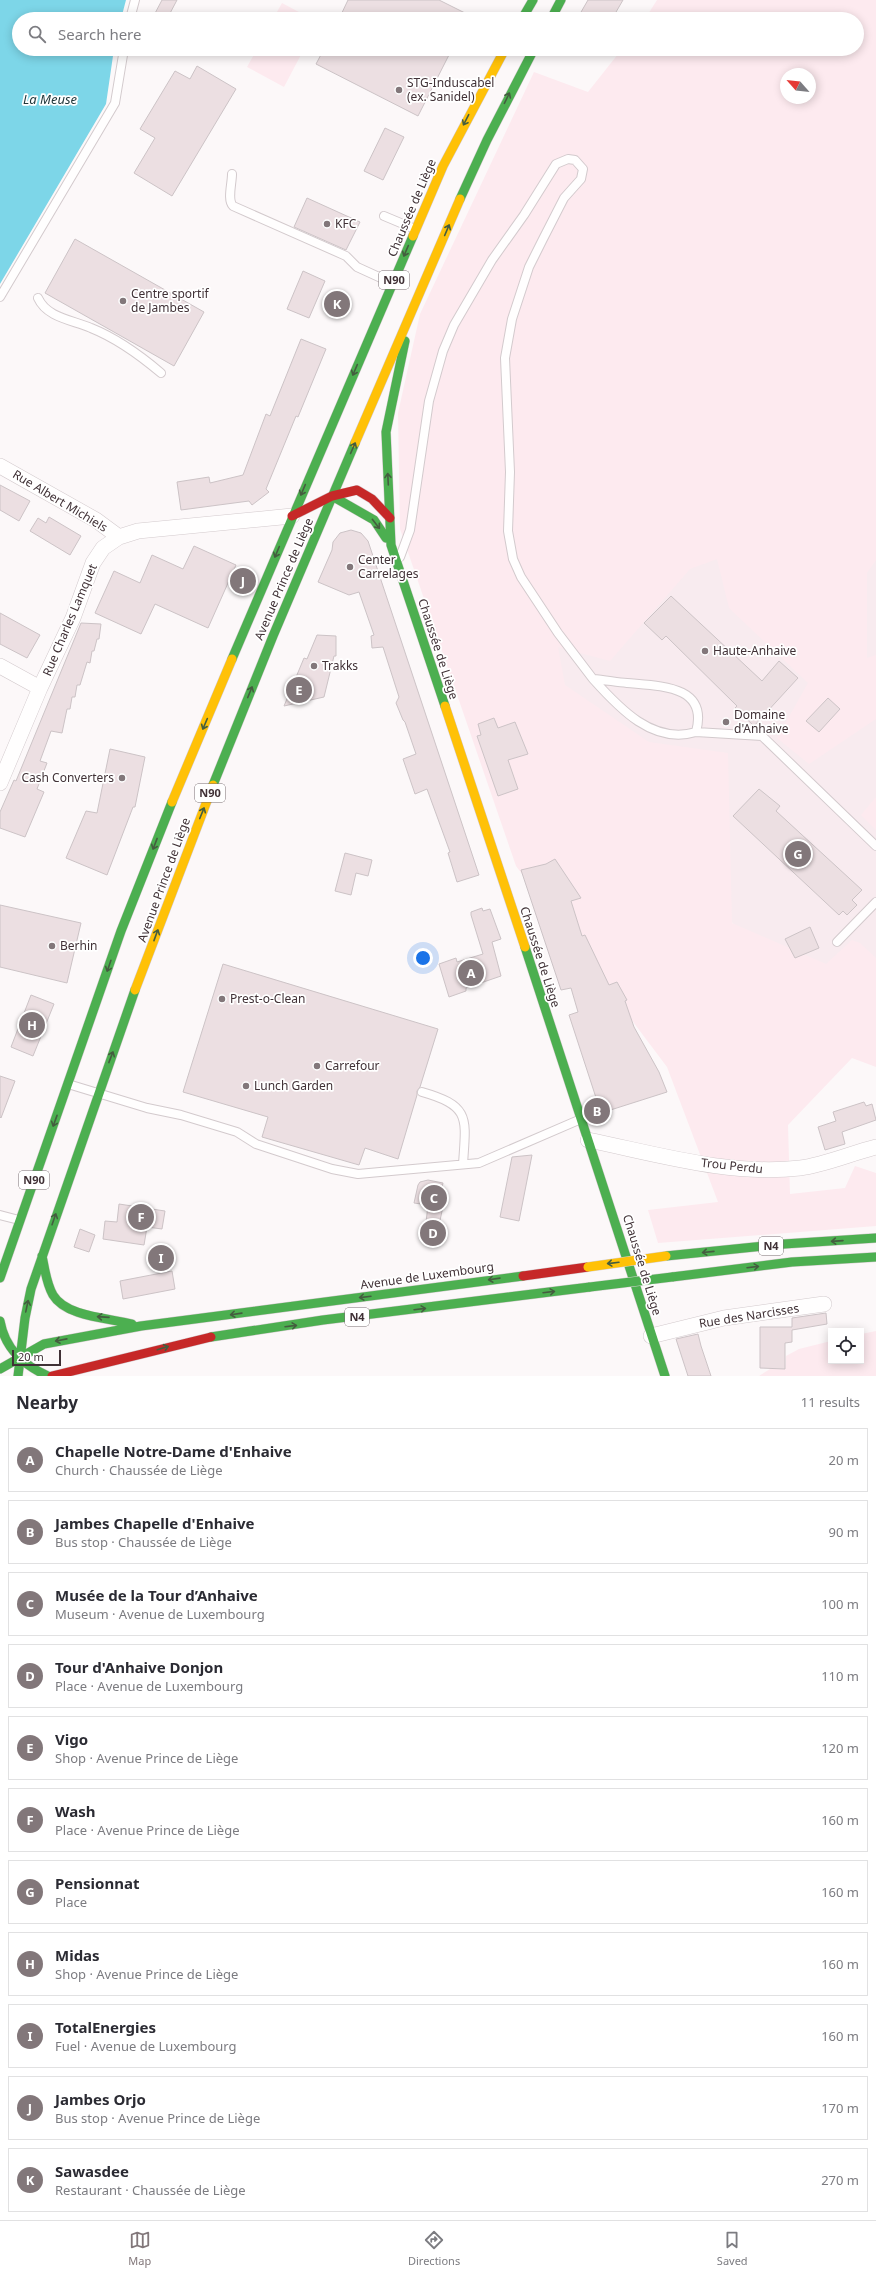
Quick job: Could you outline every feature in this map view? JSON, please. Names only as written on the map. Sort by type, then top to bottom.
[{"type":"main road","points":[[526,12],[533,0]]},
{"type":"main road","points":[[554,12],[561,0]]},
{"type":"main road","name":"Chaussée de Liège","points":[[292,516],[443,166],[501,56]]},
{"type":"main road","name":"Chaussée de Liège","points":[[530,56],[482,150],[410,317],[386,432],[391,545],[614,1216],[665,1376]]},
{"type":"main road","name":"Avenue Prince de Liège","points":[[18,1376],[25,1318],[42,1256],[97,1093],[181,865],[256,676],[410,317]]},
{"type":"main road","points":[[292,516],[332,496],[357,490],[372,499],[390,518]]},
{"type":"main road","name":"Chaussée de Liège","points":[[332,496],[374,520],[391,545]]},
{"type":"main road","name":"Avenue Prince de Liège","points":[[0,1277],[121,931],[292,516]]},
{"type":"main road","name":"Avenue de Luxembourg","points":[[20,1358],[47,1344],[141,1326],[666,1256],[784,1244],[876,1238]]},
{"type":"main road","points":[[42,1256],[49,1285],[60,1303],[72,1311],[91,1317],[109,1318],[141,1326]]},
{"type":"main road","name":"N4","points":[[106,1372],[126,1359],[172,1345],[234,1333],[792,1262],[876,1257]]},
{"type":"main road","points":[[0,1277],[0,1291]]},
{"type":"main road","points":[[0,1320],[6,1344],[31,1368],[48,1376]]},
{"type":"main road","name":"N4","points":[[0,1369],[20,1358]]},
{"type":"main road","points":[[52,1376],[88,1370],[126,1359]]},
{"type":"street","name":"Rue Albert Michiels","points":[[0,466],[96,520],[120,537]]},
{"type":"street","name":"Rue Charles Lamquet","points":[[0,783],[40,688],[73,618],[93,563],[103,548],[120,537],[138,531],[292,516]]},
{"type":"street","points":[[0,666],[40,688]]},
{"type":"street","name":"Trou Perdu","points":[[588,1140],[688,1161],[770,1170],[802,1168],[876,1147]]},
{"type":"street","name":"Rue des Narcisses","points":[[651,1336],[724,1318],[824,1304]]},
{"type":"lane","points":[[132,12],[135,0]]},
{"type":"lane","points":[[0,297],[115,103],[123,56]]},
{"type":"lane","points":[[397,565],[410,530],[429,401],[443,351],[454,325],[492,260],[524,216],[556,164],[568,159],[576,160],[582,169],[580,179],[564,198],[530,267],[512,319],[505,358],[510,472],[508,531],[513,559],[521,578],[558,633],[593,678],[614,702],[635,720],[663,733],[685,736],[696,732],[762,736],[876,846]]},
{"type":"lane","points":[[232,174],[232,186],[229,198],[230,203],[233,206],[346,256],[357,267],[392,283]]},
{"type":"lane","points":[[384,216],[415,229]]},
{"type":"lane","points":[[38,298],[42,307],[67,320],[91,328],[146,360],[162,373]]},
{"type":"lane","points":[[593,678],[674,688],[693,702],[700,719],[696,732]]},
{"type":"lane","points":[[837,942],[876,902]]},
{"type":"lane","points":[[68,1084],[237,1132],[256,1144],[332,1169],[358,1174],[479,1163],[581,1119]]},
{"type":"lane","points":[[422,1092],[450,1102],[462,1115],[465,1125],[463,1164]]},
{"type":"lane","points":[[0,1214],[20,1220]]},
{"type":"lane","points":[[0,1259],[10,1249]]},
{"type":"shaded area","points":[[657,0],[876,0],[876,560],[867,573],[867,658],[876,655],[876,719],[809,764],[777,738],[808,683],[729,608],[717,559],[690,569],[610,661],[558,647],[565,685],[649,742],[728,753],[732,923],[826,964],[852,940],[860,943],[876,958],[876,1067],[852,1058],[788,1125],[790,1194],[845,1188],[855,1166],[876,1173],[876,1226],[658,1243],[648,1210],[718,1202],[667,1067],[516,866],[400,529],[398,413],[420,314],[534,72],[588,92],[616,56],[864,56],[864,12],[649,12]]},
{"type":"shaded area","points":[[282,3],[299,12],[277,12]]},
{"type":"shaded area","points":[[253,56],[300,56],[284,87],[247,67]]},
{"type":"shaded area","name":"Domaine d'Anhaive","points":[[876,383],[876,1046],[852,1058],[652,832],[498,612]]},
{"type":"shaded area","points":[[876,797],[876,830],[861,815]]},
{"type":"shaded area","points":[[876,1331],[876,1376],[759,1376],[770,1369],[785,1369],[786,1356],[799,1349],[828,1342],[828,1364],[864,1364],[864,1333]]},
{"type":"water","name":"La Meuse","points":[[0,0],[126,0],[123,12],[12,12],[12,56],[113,56],[106,104],[0,284]]},
{"type":"building","points":[[162,0],[177,0],[171,12],[156,12]]},
{"type":"building","points":[[348,0],[439,0],[463,12],[342,12]]},
{"type":"building","points":[[588,0],[623,0],[616,12],[581,12]]},
{"type":"building","name":"STG-Induscabel (ex. Sanidel)","points":[[320,56],[448,56],[418,116],[316,64]]},
{"type":"building","points":[[197,66],[236,89],[172,196],[134,173],[155,138],[140,129],[175,71],[190,79]]},
{"type":"building","points":[[385,128],[404,137],[383,180],[364,171]]},
{"type":"building","name":"KFC","points":[[307,198],[360,222],[346,250],[294,227]]},
{"type":"building","name":"Centre sportif de Jambes","points":[[75,239],[204,312],[174,366],[45,293]]},
{"type":"building","points":[[303,271],[325,281],[309,318],[287,309]]},
{"type":"building","points":[[301,339],[326,349],[266,489],[269,492],[252,505],[249,501],[181,510],[177,482],[209,477],[210,483],[243,475],[266,414],[270,416]]},
{"type":"building","points":[[0,485],[30,501],[19,521],[0,510]]},
{"type":"building","points":[[49,517],[81,536],[70,555],[30,531],[38,518],[46,523]]},
{"type":"building","points":[[351,530],[361,533],[368,541],[479,875],[457,882],[448,853],[450,852],[427,789],[415,794],[403,759],[416,754],[405,722],[396,703],[399,697],[383,647],[372,648],[371,636],[374,635],[359,592],[349,595],[318,582],[332,550],[333,542],[340,533]]},
{"type":"building","points":[[194,546],[236,565],[208,628],[155,604],[141,634],[95,613],[114,571],[140,583],[152,555],[183,569]]},
{"type":"building","name":"Haute-Anhaive","points":[[671,596],[762,681],[779,661],[798,678],[754,726],[735,708],[737,706],[666,636],[662,640],[644,623]]},
{"type":"building","points":[[0,613],[40,635],[27,658],[0,644]]},
{"type":"building","points":[[81,623],[101,624],[99,639],[97,639],[94,651],[92,651],[90,663],[87,662],[80,685],[77,685],[75,697],[72,697],[70,709],[67,709],[62,733],[51,731],[40,761],[47,763],[37,789],[44,792],[25,837],[0,828],[0,812],[14,780],[16,781]]},
{"type":"building","points":[[317,635],[336,636],[336,656],[334,656],[324,697],[284,706],[304,658],[307,659]]},
{"type":"building","points":[[828,698],[840,709],[819,732],[806,721]]},
{"type":"building","points":[[494,718],[498,728],[515,722],[528,754],[508,760],[518,789],[498,796],[477,736],[481,735],[478,724]]},
{"type":"building","points":[[110,749],[145,757],[135,807],[133,807],[107,875],[66,858],[86,811],[97,813]]},
{"type":"building","points":[[759,789],[780,806],[776,811],[862,890],[852,900],[857,905],[847,915],[843,911],[839,915],[733,816]]},
{"type":"building","points":[[345,853],[372,860],[368,876],[356,873],[351,895],[335,891]]},
{"type":"building","points":[[555,859],[581,898],[571,901],[582,936],[585,935],[609,985],[617,982],[627,1000],[625,1001],[634,1027],[659,1072],[667,1092],[601,1113],[569,1015],[578,1012],[571,988],[561,990],[521,870],[546,864]]},
{"type":"building","points":[[0,905],[81,923],[67,983],[0,967]]},
{"type":"building","points":[[482,908],[483,911],[490,909],[501,939],[492,942],[501,976],[466,988],[466,991],[449,997],[439,964],[456,958],[457,962],[483,954],[471,915],[471,912]]},
{"type":"building","points":[[810,927],[819,948],[795,958],[785,939]]},
{"type":"building","points":[[223,964],[438,1029],[420,1087],[417,1091],[398,1159],[365,1148],[359,1165],[262,1137],[268,1117],[183,1092]]},
{"type":"building","points":[[31,995],[54,1004],[33,1056],[11,1047]]},
{"type":"building","points":[[0,1076],[15,1081],[1,1118],[0,1117]]},
{"type":"building","points":[[864,1102],[866,1106],[872,1104],[876,1120],[842,1132],[845,1144],[825,1150],[818,1127],[836,1121],[833,1112]]},
{"type":"building","points":[[532,1155],[519,1221],[500,1217],[512,1157]]},
{"type":"building","points":[[428,1180],[443,1183],[441,1192],[446,1193],[439,1225],[442,1226],[440,1242],[424,1240],[428,1205],[414,1203],[418,1185],[420,1182]]},
{"type":"building","points":[[119,1204],[165,1211],[162,1229],[147,1227],[144,1245],[103,1239],[105,1221],[117,1222]]},
{"type":"building","points":[[80,1229],[95,1235],[89,1252],[74,1247]]},
{"type":"building","points":[[172,1271],[175,1289],[123,1299],[120,1281]]},
{"type":"building","points":[[826,1313],[827,1324],[792,1330],[792,1342],[785,1343],[785,1369],[760,1368],[760,1327],[792,1327],[792,1318]]},
{"type":"building","points":[[698,1334],[711,1376],[688,1376],[676,1339]]},
{"type":"traffic: fast","points":[[526,12],[533,0]]},
{"type":"traffic: fast","points":[[555,12],[561,0]]},
{"type":"traffic: fast","points":[[460,199],[487,140],[530,56]]},
{"type":"traffic: fast","points":[[232,659],[413,236]]},
{"type":"traffic: fast","points":[[405,341],[386,432],[391,545],[445,706]]},
{"type":"traffic: fast","points":[[213,785],[273,636],[355,443]]},
{"type":"traffic: fast","points":[[332,496],[374,520],[386,538]]},
{"type":"traffic: fast","points":[[0,1278],[121,931],[172,802]]},
{"type":"traffic: fast","points":[[525,947],[665,1376]]},
{"type":"traffic: fast","points":[[18,1376],[25,1318],[31,1289],[135,990]]},
{"type":"traffic: fast","points":[[666,1256],[784,1244],[876,1238]]},
{"type":"traffic: fast","points":[[42,1256],[49,1286],[53,1295],[59,1302],[68,1308],[89,1316],[132,1324]]},
{"type":"traffic: fast","points":[[672,1277],[792,1262],[876,1257]]},
{"type":"traffic: fast","points":[[0,1369],[44,1344],[141,1326],[523,1276]]},
{"type":"traffic: fast","points":[[590,1287],[672,1277]]},
{"type":"traffic: fast","points":[[211,1337],[323,1320],[590,1287]]},
{"type":"traffic: fast","points":[[0,1321],[6,1340],[16,1355],[31,1367],[48,1376]]},
{"type":"traffic: slow","points":[[413,236],[443,166],[501,56]]},
{"type":"traffic: slow","points":[[355,443],[460,199]]},
{"type":"traffic: slow","points":[[172,802],[232,659]]},
{"type":"traffic: slow","points":[[445,706],[525,947]]},
{"type":"traffic: slow","points":[[135,990],[213,785]]},
{"type":"traffic: slow","points":[[588,1267],[666,1256]]},
{"type":"traffic: jam","points":[[292,516],[332,496],[357,490],[372,499],[390,518]]},
{"type":"traffic: jam","points":[[523,1276],[588,1267]]},
{"type":"traffic: jam","points":[[52,1376],[211,1337]]},
{"type":"place","name":"STG-Induscabel (ex. Sanidel)","points":[[399,90]]},
{"type":"place","name":"KFC","points":[[327,224]]},
{"type":"place","name":"Centre sportif de Jambes","points":[[123,301]]},
{"type":"place","name":"Sawasdee","points":[[337,304]]},
{"type":"place","name":"Center Carrelages","points":[[350,567]]},
{"type":"place","name":"Jambes Orjo","points":[[243,581]]},
{"type":"place","name":"Haute-Anhaive","points":[[705,651]]},
{"type":"place","name":"Trakks","points":[[314,666]]},
{"type":"place","name":"Vigo","points":[[299,690]]},
{"type":"place","name":"Domaine d'Anhaive","points":[[726,722]]},
{"type":"place","name":"Cash Converters","points":[[122,778]]},
{"type":"place","name":"Pensionnat","points":[[798,854]]},
{"type":"place","name":"Berhin","points":[[52,946]]},
{"type":"place","name":"Chapelle Notre-Dame d'Enhaive","points":[[471,973]]},
{"type":"place","name":"Prest-o-Clean","points":[[222,999]]},
{"type":"place","name":"Midas","points":[[32,1025]]},
{"type":"place","name":"Carrefour","points":[[317,1066]]},
{"type":"place","name":"Lunch Garden","points":[[246,1086]]},
{"type":"place","name":"Jambes Chapelle d'Enhaive","points":[[597,1111]]},
{"type":"place","name":"Musée de la Tour d’Anhaive","points":[[434,1198]]},
{"type":"place","name":"Wash","points":[[141,1217]]},
{"type":"place","name":"Tour d'Anhaive Donjon","points":[[433,1233]]},
{"type":"place","name":"TotalEnergies","points":[[161,1258]]}]
